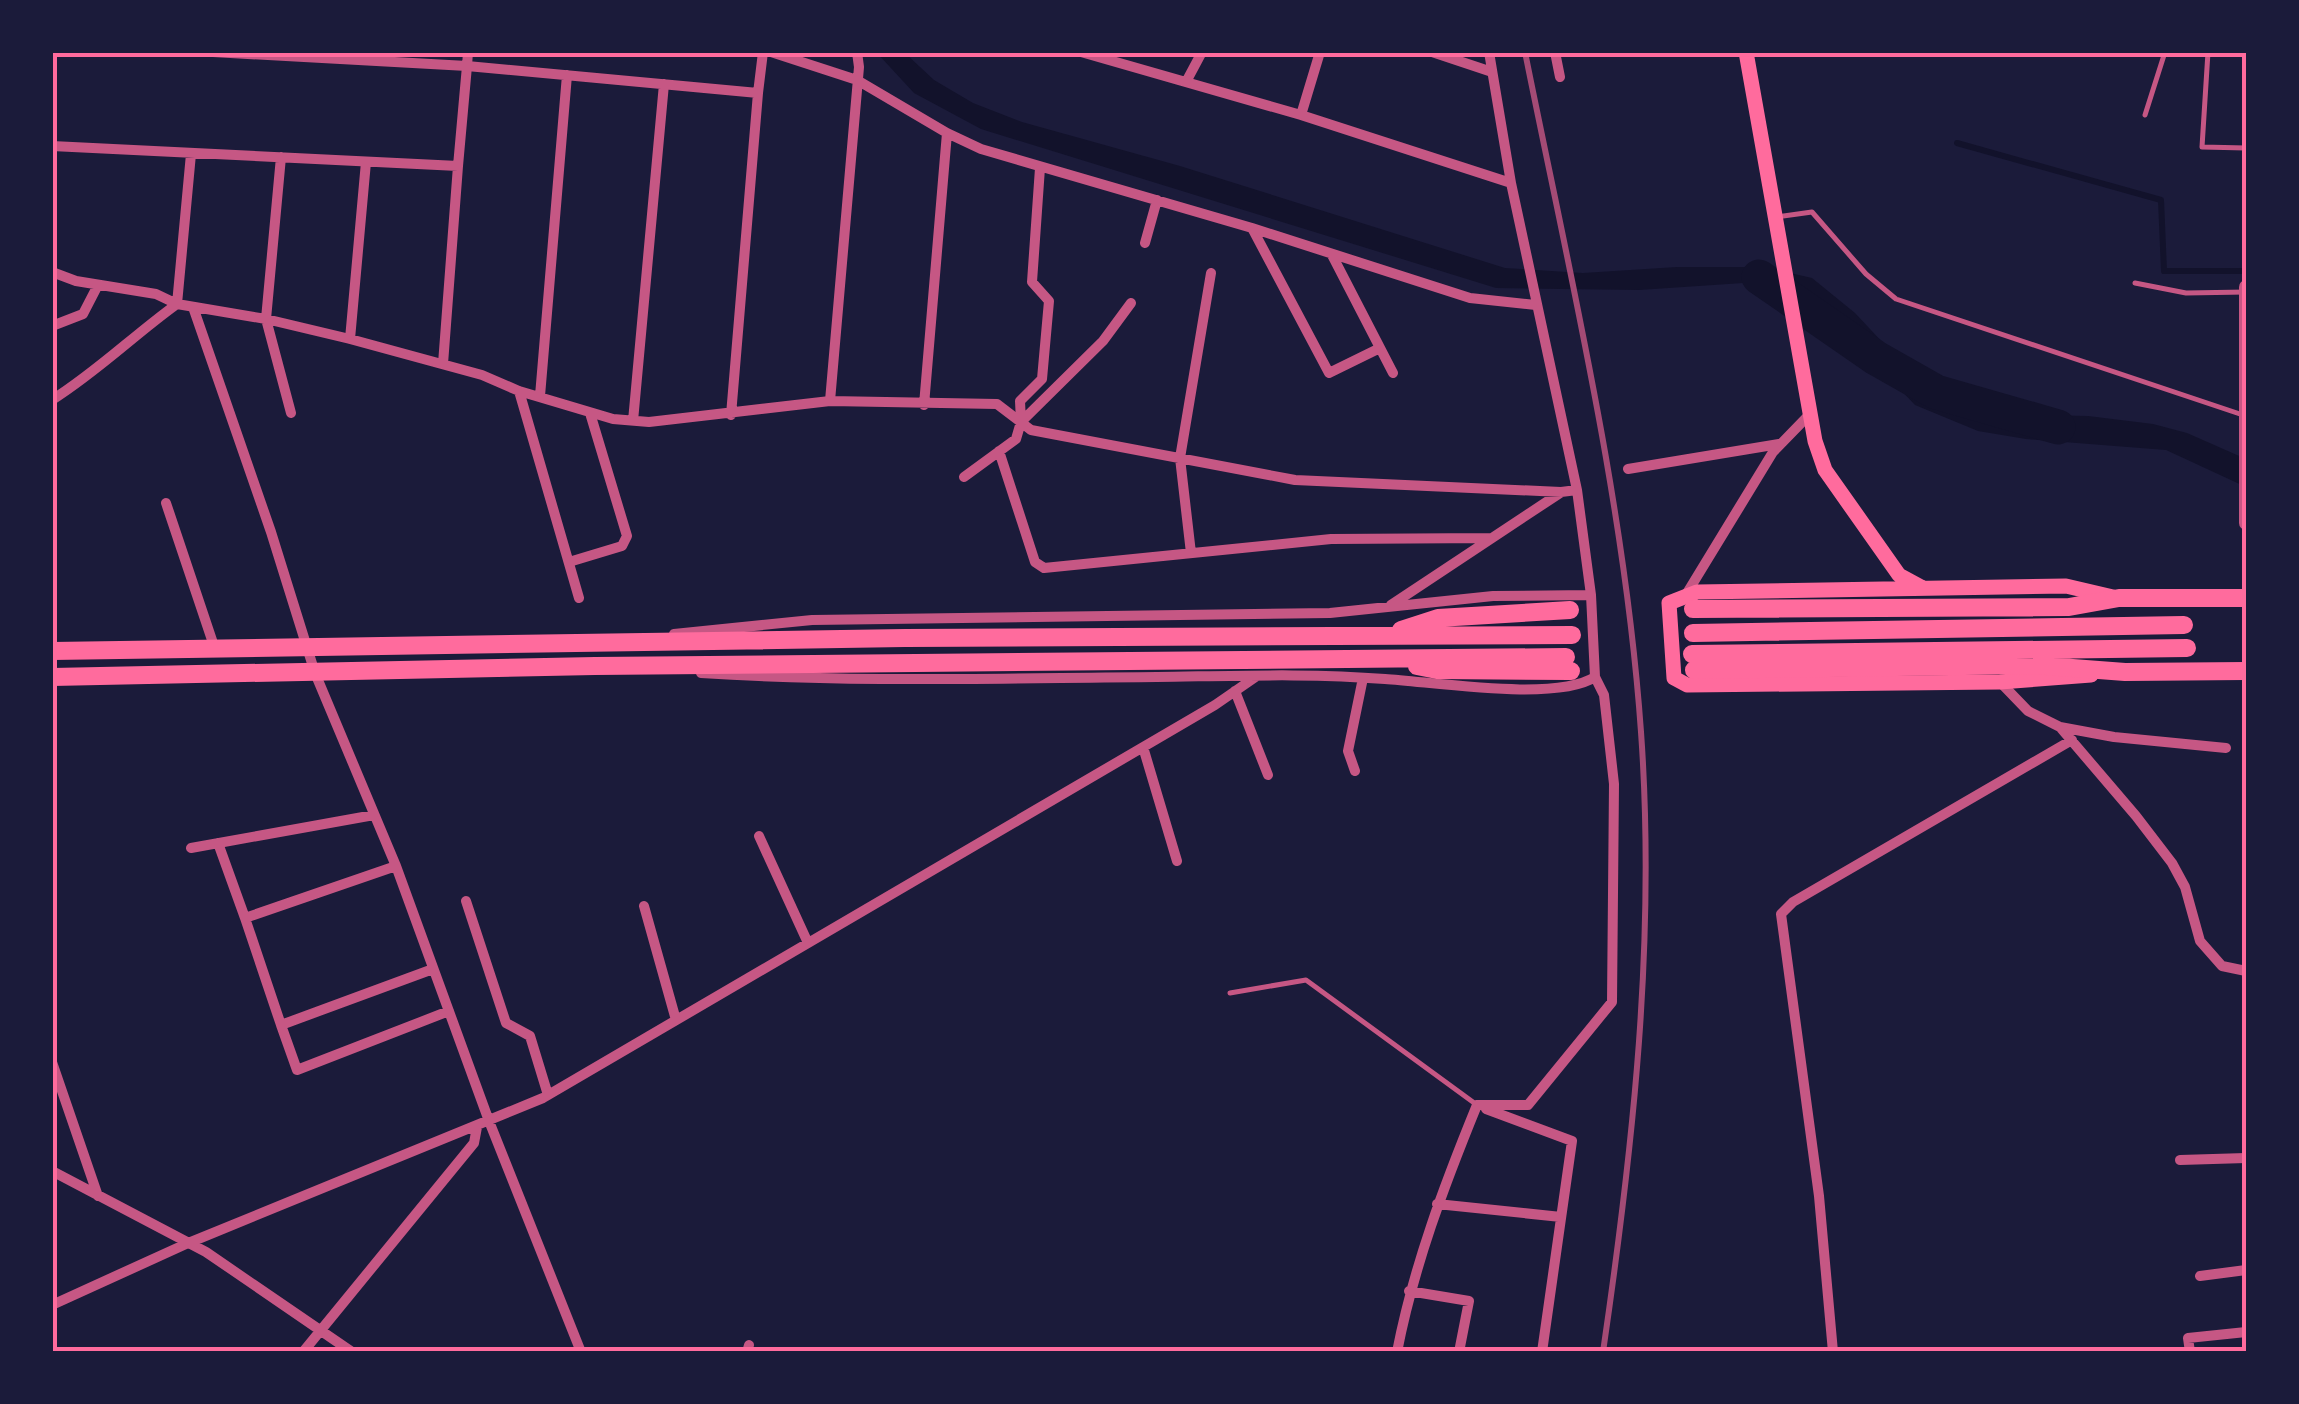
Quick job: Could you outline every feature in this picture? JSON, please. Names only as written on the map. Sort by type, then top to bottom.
[{"type":"main road","points":[[1746,52],[1808,416],[1825,470],[1899,575],[1926,589]]},
{"type":"main road","points":[[2119,598],[2066,586],[1669,603],[1674,678],[1688,685],[2000,682],[2125,672],[2246,671]]},
{"type":"main road","points":[[1690,601],[2069,607],[2119,598],[2246,598]]},
{"type":"main road","points":[[1381,636],[1438,618],[1570,610]]},
{"type":"main road","points":[[1692,633],[2184,625]]},
{"type":"main road","points":[[52,651],[594,642],[1572,636]]},
{"type":"main road","points":[[2125,672],[2033,665],[1693,662],[2186,648]]},
{"type":"main road","points":[[52,676],[1384,658],[1568,664]]},
{"type":"street","points":[[212,52],[467,66],[758,93]]},
{"type":"street","points":[[443,364],[468,52]]},
{"type":"street","points":[[731,414],[762,52]]},
{"type":"street","points":[[770,52],[857,80],[981,149],[1252,228],[1470,298],[1535,300]]},
{"type":"street","points":[[830,401],[858,52]]},
{"type":"street","points":[[1080,52],[1301,114],[1511,184]]},
{"type":"street","points":[[1186,82],[1202,52]]},
{"type":"street","points":[[1301,114],[1320,52]]},
{"type":"street","points":[[1432,52],[1492,72]]},
{"type":"street","points":[[1476,1105],[1528,1105],[1612,1002],[1614,784],[1604,695],[1595,676],[1591,595],[1577,490],[1524,248],[1488,52]]},
{"type":"street","points":[[1555,52],[1560,77]]},
{"type":"street","points":[[540,396],[567,75]]},
{"type":"street","points":[[633,422],[664,84]]},
{"type":"street","points":[[924,405],[948,133]]},
{"type":"street","points":[[52,146],[458,166]]},
{"type":"street","points":[[178,304],[191,154]]},
{"type":"street","points":[[280,158],[266,319],[292,413]]},
{"type":"street","points":[[350,339],[366,162]]},
{"type":"street","points":[[964,477],[1016,439],[1021,422],[1020,401],[1042,379],[1048,301],[1032,282],[1040,168]]},
{"type":"street","points":[[1145,242],[1157,200]]},
{"type":"street","points":[[1252,228],[1328,373],[1380,348]]},
{"type":"street","points":[[1332,255],[1393,373]]},
{"type":"street","points":[[52,272],[98,285],[156,294],[178,304],[350,339],[482,375],[519,392],[590,413],[633,422],[830,401],[997,404],[1031,430],[1295,480],[1577,490]]},
{"type":"street","points":[[1191,552],[1180,458],[1211,273]]},
{"type":"street","points":[[52,326],[83,314],[98,285]]},
{"type":"street","points":[[2246,289],[2246,521]]},
{"type":"street","points":[[1021,422],[1103,340],[1131,303]]},
{"type":"street","points":[[52,400],[122,351],[142,329],[178,304]]},
{"type":"street","points":[[193,307],[315,673],[396,866],[489,1121],[581,1352]]},
{"type":"street","points":[[519,392],[579,598]]},
{"type":"street","points":[[569,562],[622,546],[626,536],[590,413]]},
{"type":"street","points":[[1690,601],[1780,444],[1808,416]]},
{"type":"street","points":[[1628,469],[1780,444]]},
{"type":"street","points":[[999,451],[1034,562],[1044,568],[1331,540],[1491,538]]},
{"type":"street","points":[[1389,606],[1561,492]]},
{"type":"street","points":[[166,503],[215,648]]},
{"type":"street","points":[[594,642],[812,620],[1330,613],[1493,596],[1591,595]]},
{"type":"street","points":[[596,666],[818,680],[1257,676],[1363,678],[1491,688],[1580,686],[1595,676]]},
{"type":"street","points":[[52,1305],[186,1244],[548,1095],[1143,747],[1257,676]]},
{"type":"street","points":[[1355,771],[1348,751],[1363,678]]},
{"type":"street","points":[[2000,682],[2028,712],[2060,727],[2226,748]]},
{"type":"street","points":[[1235,691],[1268,775]]},
{"type":"street","points":[[2060,727],[2172,863],[2185,886],[2200,941],[2222,966],[2246,971]]},
{"type":"street","points":[[1833,1352],[1820,1196],[1782,914],[1793,902],[2072,740]]},
{"type":"street","points":[[1143,747],[1177,861]]},
{"type":"street","points":[[191,848],[374,815]]},
{"type":"street","points":[[759,836],[808,943]]},
{"type":"street","points":[[218,844],[297,1070],[449,1011]]},
{"type":"street","points":[[245,918],[396,866]]},
{"type":"street","points":[[466,901],[506,1023],[530,1036],[548,1095]]},
{"type":"street","points":[[644,906],[676,1020]]},
{"type":"street","points":[[281,1024],[433,969]]},
{"type":"street","points":[[52,1062],[98,1196]]},
{"type":"street","points":[[1397,1352],[1409,1290],[1476,1105]]},
{"type":"street","points":[[1476,1105],[1572,1141],[1542,1352]]},
{"type":"street","points":[[304,1352],[474,1143],[477,1127]]},
{"type":"street","points":[[2180,1160],[2246,1158]]},
{"type":"street","points":[[52,1172],[206,1252],[352,1352]]},
{"type":"street","points":[[1437,1204],[1561,1217]]},
{"type":"street","points":[[2200,1276],[2246,1270]]},
{"type":"street","points":[[1409,1290],[1469,1301],[1459,1352]]},
{"type":"street","points":[[2190,1352],[2188,1338],[2246,1332]]},
{"type":"lane","points":[[2146,115],[2165,52]]},
{"type":"lane","points":[[2208,52],[2202,147],[2246,148]]},
{"type":"lane","points":[[1774,218],[1812,212],[1866,274],[1896,300],[2246,416]]},
{"type":"lane","points":[[2135,283],[2186,294],[2246,289]]},
{"type":"lane","points":[[1230,993],[1306,980],[1476,1105]]},
{"type":"shaded area","points":[[877,53],[905,53],[934,80],[973,103],[1022,122],[1180,166],[1505,268],[1583,273],[1764,267],[1812,278],[1855,313],[1885,345],[1969,406],[1994,414],[2088,416],[2153,424],[2187,433],[2246,459],[2246,487],[2166,450],[2026,439],[1978,431],[1915,405],[1834,320],[1758,282],[1639,290],[1496,288],[981,129],[914,93]]},
{"type":"waterway","points":[[1957,143],[2161,200],[2164,271],[2246,271]]},
{"type":"waterway","points":[[1759,277],[1876,358],[1936,392],[2058,427]]},
{"type":"railway","points":[[1525,52],[1609,476],[1641,732],[1646,888],[1639,1043],[1624,1198],[1603,1352]]}]
